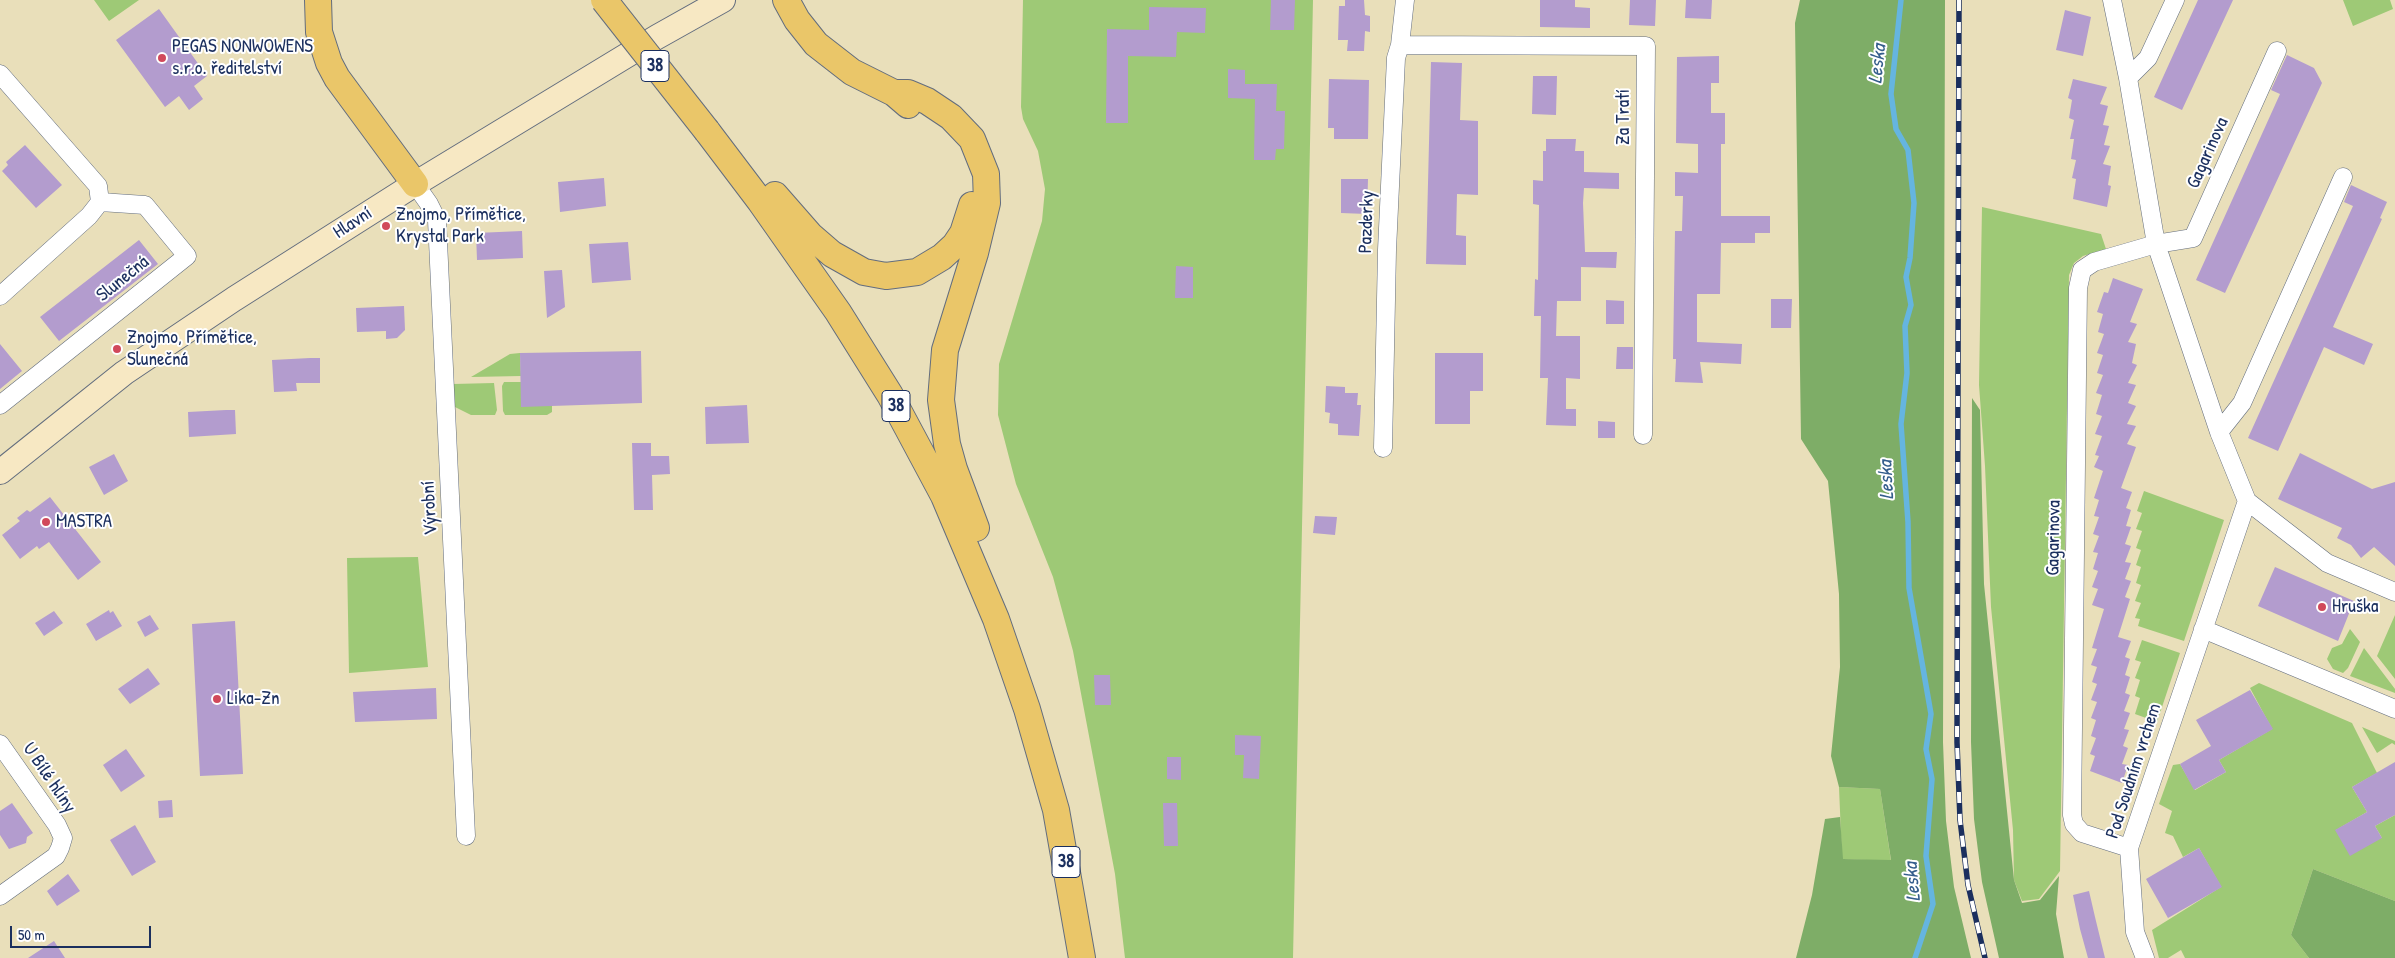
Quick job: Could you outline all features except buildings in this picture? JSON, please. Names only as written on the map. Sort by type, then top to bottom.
[{"type":"main road","points":[[318,0],[319,32],[323,48],[333,71],[415,184]]},
{"type":"main road","name":"38","points":[[604,0],[760,201],[838,312],[920,448],[975,565],[1027,709],[1056,810],[1082,958]]},
{"type":"main road","points":[[657,36],[692,0]]},
{"type":"main road","name":"Hlavní","points":[[0,472],[124,373],[234,299],[415,184],[657,36],[723,0]]},
{"type":"main road","points":[[708,132],[733,140],[792,217],[832,254],[864,272],[886,276],[904,275],[931,265],[955,245],[963,233],[972,210],[973,182],[970,166],[961,148],[948,132],[894,93],[852,72],[816,44],[797,20],[786,0]]},
{"type":"main road","points":[[894,93],[908,93],[927,100],[951,117],[972,139],[986,174],[987,203],[975,253],[946,350],[941,400],[946,444],[954,469],[1016,629],[1027,709]]},
{"type":"street","name":"Pazderky","points":[[1383,448],[1387,250],[1396,58],[1400,45],[1405,0]]},
{"type":"street","points":[[2112,0],[2128,78],[2156,244],[2219,432],[2247,501],[2328,563],[2395,592]]},
{"type":"street","points":[[2128,78],[2148,58],[2175,0]]},
{"type":"street","name":"Za Tratí","points":[[1400,45],[1646,46],[1643,435]]},
{"type":"street","name":"Gagarinova","points":[[2129,848],[2082,833],[2074,824],[2072,815],[2078,288],[2082,270],[2094,262],[2156,244],[2193,238],[2277,51]]},
{"type":"street","points":[[0,74],[98,186],[100,202],[89,216],[0,296]]},
{"type":"street","points":[[2219,432],[2242,404],[2343,177]]},
{"type":"street","name":"Výrobní","points":[[415,184],[429,204],[437,220],[466,836]]},
{"type":"street","name":"Slunečná","points":[[0,405],[187,256],[145,206],[100,202]]},
{"type":"street","name":"Pod Soudním vrchem","points":[[2145,958],[2135,932],[2129,848],[2247,501]]},
{"type":"street","points":[[2203,630],[2395,709]]},
{"type":"street","name":"U Bílé hlíny","points":[[0,744],[57,825],[62,838],[56,856],[0,896]]},
{"type":"green space","points":[[94,0],[139,0],[109,21]]},
{"type":"green space","points":[[1023,0],[1313,0],[1293,958],[1125,958],[1115,874],[1073,651],[1053,577],[1016,484],[998,415],[999,364],[1042,221],[1045,189],[1038,151],[1023,119],[1021,107]]},
{"type":"green space","points":[[1800,0],[1945,0],[1943,742],[1946,821],[1954,887],[1971,958],[1796,958],[1812,895],[1825,819],[1840,817],[1843,859],[1891,860],[1880,789],[1839,787],[1831,756],[1840,667],[1839,594],[1828,481],[1801,439],[1795,23]]},
{"type":"green space","points":[[2343,0],[2390,0],[2393,9],[2353,26]]},
{"type":"green space","points":[[1982,207],[2101,234],[2106,249],[2083,256],[2074,263],[2069,275],[2060,871],[2039,899],[2022,901],[2014,880],[2013,830],[1991,607],[1985,466],[1979,385]]},
{"type":"green space","points":[[520,353],[521,376],[471,377],[510,354]]},
{"type":"green space","points":[[504,382],[521,382],[552,406],[552,412],[547,415],[505,415],[503,411],[502,386]]},
{"type":"green space","points":[[494,383],[497,410],[495,415],[471,415],[453,406],[453,384]]},
{"type":"green space","points":[[1972,398],[1980,410],[1984,584],[2014,880],[2022,903],[2040,900],[2059,876],[2056,914],[2064,958],[1999,958],[1982,882],[1974,819],[1971,742]]},
{"type":"green space","points":[[2144,491],[2224,520],[2184,641],[2138,626],[2140,619],[2135,618],[2141,603],[2135,601],[2141,585],[2136,583],[2141,567],[2136,565],[2141,550],[2136,548],[2142,531],[2136,529],[2142,513],[2137,511]]},
{"type":"green space","points":[[418,557],[428,667],[349,673],[347,558]]},
{"type":"green space","points":[[2395,615],[2395,679],[2377,656]]},
{"type":"green space","points":[[2350,629],[2360,642],[2348,668],[2343,673],[2333,669],[2327,659],[2332,648],[2342,644]]},
{"type":"green space","points":[[2142,640],[2180,653],[2157,722],[2135,714],[2140,698],[2135,696],[2140,680],[2135,678],[2141,662],[2135,660]]},
{"type":"green space","points":[[2364,648],[2395,689],[2395,693],[2350,676]]},
{"type":"green space","points":[[2259,683],[2352,723],[2377,773],[2352,787],[2367,812],[2336,830],[2382,838],[2375,826],[2395,815],[2395,901],[2313,869],[2291,935],[2309,958],[2185,958],[2181,950],[2168,958],[2159,958],[2152,930],[2221,887],[2199,848],[2183,857],[2173,836],[2165,833],[2172,811],[2159,804],[2173,765],[2180,764],[2195,790],[2226,772],[2219,760],[2272,729],[2250,688]]},
{"type":"green space","points":[[2362,727],[2395,741],[2395,745],[2392,743],[2377,753]]},
{"type":"green space","points":[[1839,787],[1880,789],[1891,861],[1842,859]]},
{"type":"green space","points":[[2313,869],[2395,901],[2395,958],[2309,958],[2291,935]]},
{"type":"waterway","name":"Leska","points":[[1901,0],[1891,94],[1896,129],[1908,150],[1914,203],[1910,258],[1906,277],[1911,305],[1905,326],[1907,373],[1901,424],[1908,522],[1909,588],[1931,714],[1926,749],[1932,779],[1926,856],[1933,904],[1915,958]]},
{"type":"railway","points":[[1959,0],[1957,742],[1960,820],[1968,885],[1985,958]]},
{"type":"place","name":"PEGAS NONWOWENS s.r.o. ředitelství","points":[[162,58]]},
{"type":"place","name":"Znojmo, Přímětice, Krystal Park","points":[[386,226]]},
{"type":"place","name":"Znojmo, Přímětice, Slunečná","points":[[117,349]]},
{"type":"place","name":"MASTRA","points":[[46,522]]},
{"type":"place","name":"Hruška","points":[[2322,607]]},
{"type":"place","name":"Lika-Zn","points":[[217,699]]}]
